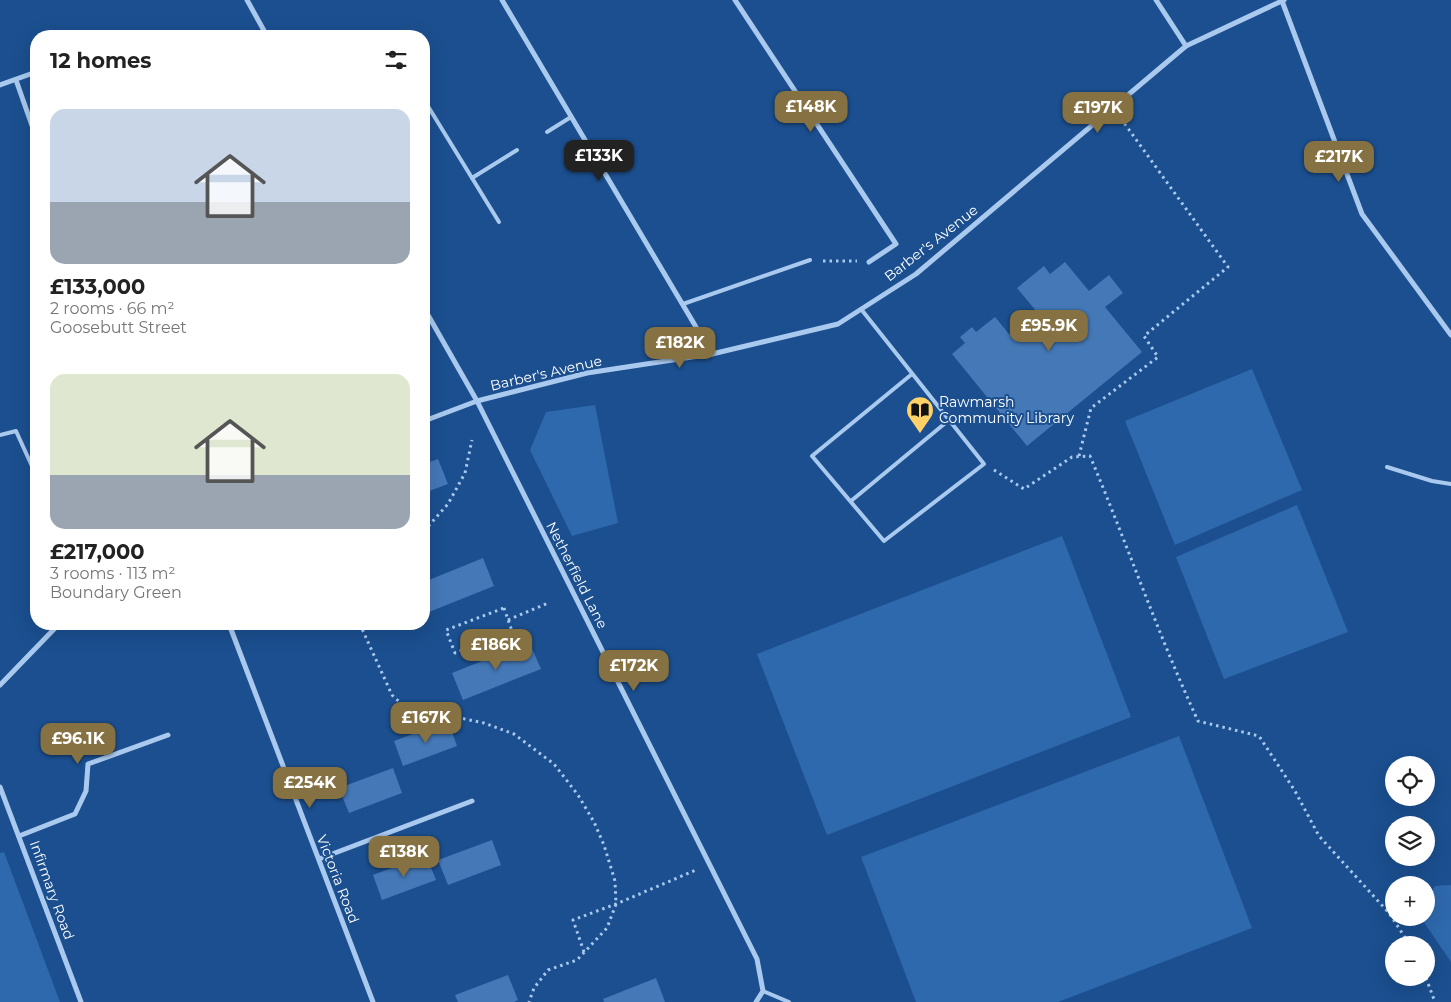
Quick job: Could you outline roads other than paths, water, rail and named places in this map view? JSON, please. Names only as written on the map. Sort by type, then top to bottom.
[{"type":"street","points":[[247,0],[264,30]]},
{"type":"street","points":[[502,0],[712,354]]},
{"type":"street","points":[[735,0],[896,244],[869,262]]},
{"type":"street","points":[[1156,0],[1186,46]]},
{"type":"street","points":[[1283,0],[1362,214],[1451,335]]},
{"type":"street","name":"Barber's Avenue","points":[[430,419],[477,401],[587,373],[712,354],[838,324],[916,274],[1186,46],[1283,0]]},
{"type":"street","points":[[0,85],[30,74]]},
{"type":"street","points":[[16,80],[30,120]]},
{"type":"street","name":"Netherfield Lane","points":[[430,319],[477,401],[757,959],[762,991]]},
{"type":"street","points":[[0,685],[53,630]]},
{"type":"street","name":"Victoria Road","points":[[231,630],[373,1002]]},
{"type":"street","points":[[19,836],[75,814],[86,791],[88,764],[168,735]]},
{"type":"street","name":"Infirmary Road","points":[[0,787],[81,1002]]},
{"type":"street","points":[[319,859],[472,801]]},
{"type":"street","points":[[756,1002],[762,991]]},
{"type":"lane","points":[[430,110],[499,222]]},
{"type":"lane","points":[[547,132],[571,117]]},
{"type":"lane","points":[[472,178],[517,150]]},
{"type":"lane","points":[[683,304],[810,260]]},
{"type":"lane","points":[[860,309],[949,420],[984,464],[884,542],[812,456],[912,374]]},
{"type":"lane","points":[[851,501],[949,420]]},
{"type":"lane","points":[[0,434],[16,431],[30,462]]},
{"type":"lane","points":[[1387,467],[1432,481],[1451,484]]},
{"type":"lane","points":[[762,991],[790,1002]]},
{"type":"place","name":"Rawmarsh Community Library","points":[[920,434]]}]
